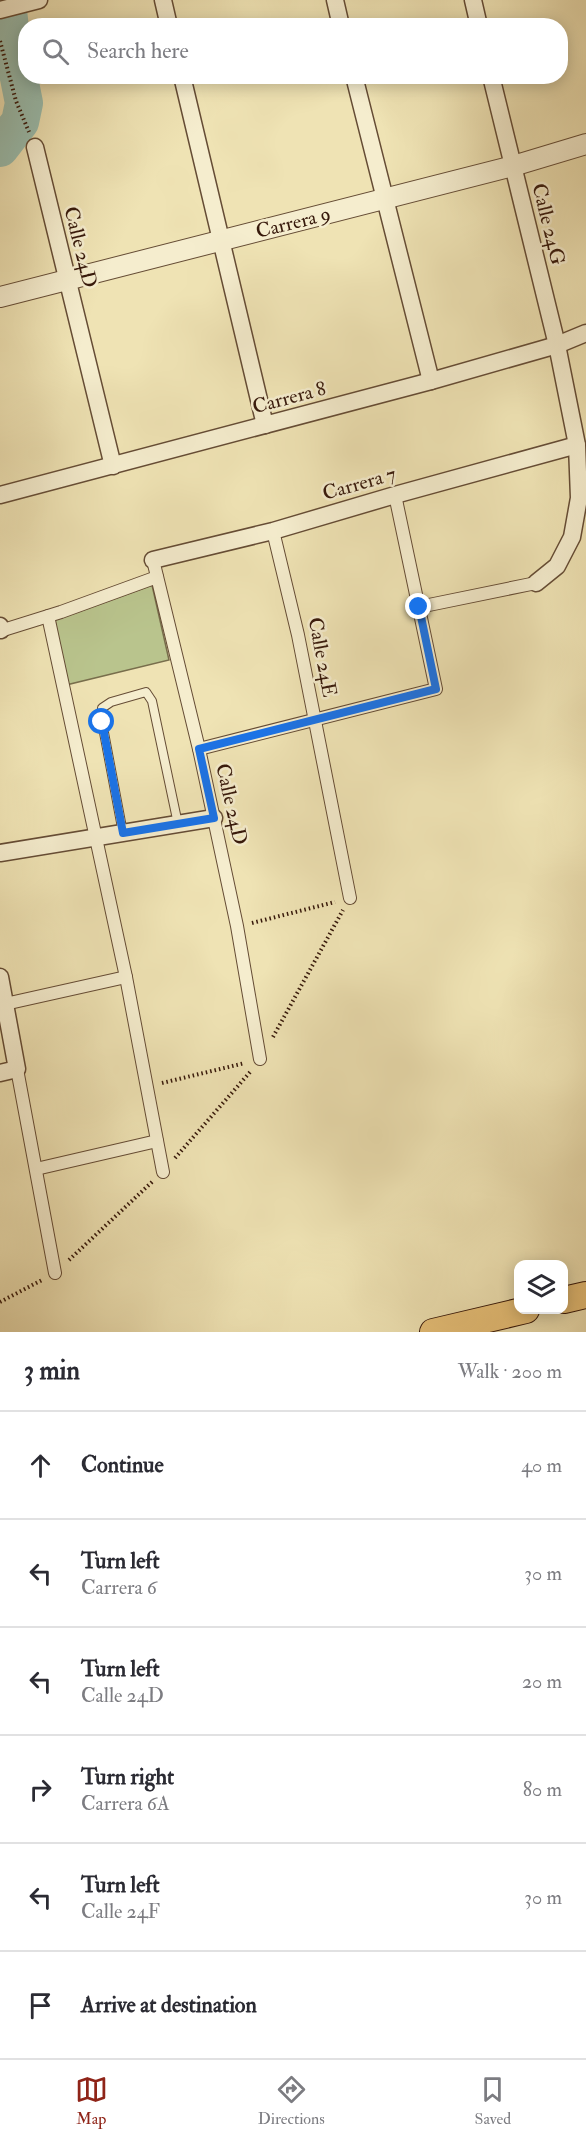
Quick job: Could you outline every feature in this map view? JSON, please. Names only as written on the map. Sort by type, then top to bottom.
[{"type":"main road","points":[[568,1299],[586,1295]]},
{"type":"main road","points":[[433,1332],[514,1313]]},
{"type":"street","points":[[0,9],[39,0]]},
{"type":"street","points":[[163,0],[167,18]]},
{"type":"street","points":[[335,0],[339,18]]},
{"type":"street","points":[[473,0],[477,18]]},
{"type":"street","points":[[184,84],[265,425]]},
{"type":"street","points":[[356,84],[431,381]]},
{"type":"street","name":"Calle 24G","points":[[493,84],[557,345],[577,445],[579,498],[573,537],[557,566],[536,583]]},
{"type":"street","name":"Carrera 9","points":[[0,297],[513,166],[586,144]]},
{"type":"street","name":"Calle 24D","points":[[35,147],[113,466]]},
{"type":"street","name":"Carrera 8","points":[[0,495],[431,381],[557,345],[586,333]]},
{"type":"street","name":"Carrera 7","points":[[153,560],[273,531],[577,445]]},
{"type":"street","points":[[199,749],[436,689],[395,495]]},
{"type":"street","name":"Calle 24E","points":[[273,531],[298,634],[350,898]]},
{"type":"street","name":"Calle 24D","points":[[153,560],[214,818],[237,926],[260,1059]]},
{"type":"street","points":[[0,629],[48,616],[157,578]]},
{"type":"street","points":[[419,607],[536,583]]},
{"type":"street","points":[[48,616],[126,977],[163,1172]]},
{"type":"street","points":[[0,853],[214,818]]},
{"type":"street","points":[[0,976],[55,1273]]},
{"type":"street","points":[[5,1004],[126,977]]},
{"type":"street","points":[[0,1073],[17,1069]]},
{"type":"street","points":[[36,1169],[157,1142]]},
{"type":"lane","points":[[123,833],[102,722],[102,708],[111,702],[146,692],[152,701],[178,824]]},
{"type":"path","points":[[0,41],[16,101],[35,147]]},
{"type":"path","points":[[237,926],[350,898]]},
{"type":"path","points":[[147,1087],[260,1059]]},
{"type":"path","points":[[0,1302],[55,1273],[163,1172]]},
{"type":"green space","points":[[152,585],[169,660],[66,685],[55,620]]},
{"type":"waterway","points":[[4,0],[8,10],[18,73]]},
{"type":"waterway","points":[[0,148],[20,122],[24,103],[20,84]]},
{"type":"route","points":[[102,722],[123,833],[214,818],[199,749],[436,689],[419,607]]}]
